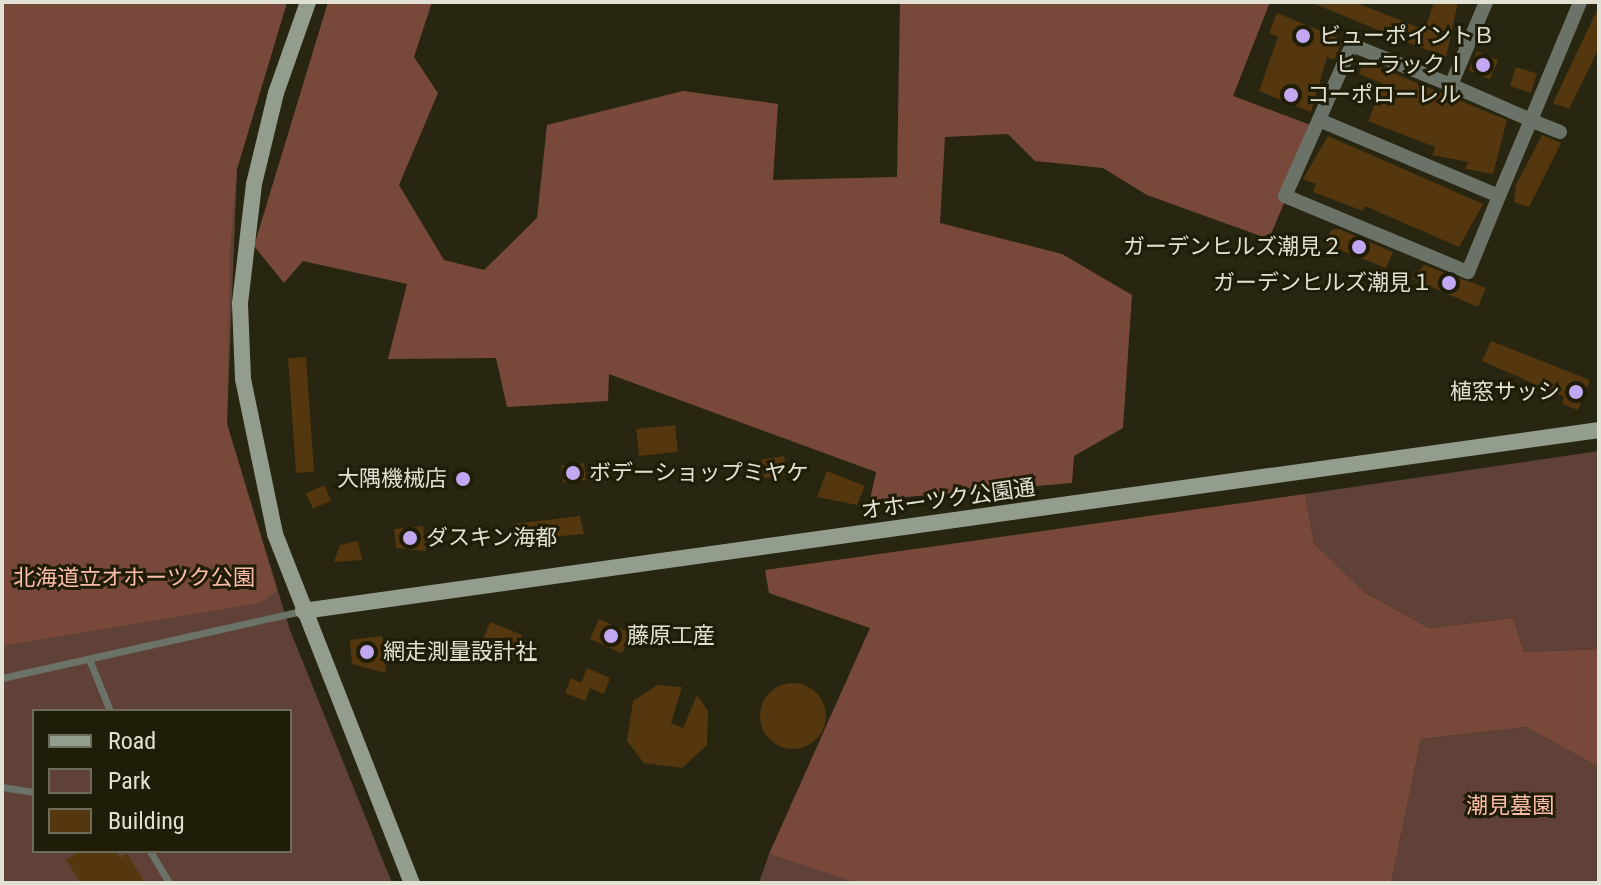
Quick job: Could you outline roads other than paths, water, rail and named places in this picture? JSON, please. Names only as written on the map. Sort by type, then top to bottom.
[{"type":"street","points":[[308,2],[260,155],[240,315],[259,475],[303,611],[412,883]]},
{"type":"street","points":[[1451,85],[1486,2]]},
{"type":"street","points":[[1560,132],[1531,120],[1451,85],[1352,45],[1285,196],[1468,272],[1499,196],[1531,120],[1580,2]]},
{"type":"street","points":[[1319,120],[1499,196]]},
{"type":"street","name":"オホーツク公園通","points":[[303,611],[1599,430]]},
{"type":"lane","points":[[2,678],[303,611]]},
{"type":"lane","points":[[89,659],[109,709]]},
{"type":"lane","points":[[2,787],[32,792]]},
{"type":"lane","points":[[151,853],[169,883]]},
{"type":"place","name":"ビューポイントＢ","points":[[1303,36]]},
{"type":"place","name":"ヒーラックⅠ","points":[[1483,65]]},
{"type":"place","name":"コーポローレル","points":[[1291,95]]},
{"type":"place","name":"ガーデンヒルズ潮見２","points":[[1359,247]]},
{"type":"place","name":"ガーデンヒルズ潮見１","points":[[1449,283]]},
{"type":"place","name":"植窓サッシ","points":[[1576,392]]},
{"type":"place","name":"ボデーショップミヤケ","points":[[573,473]]},
{"type":"place","name":"大隅機械店","points":[[463,479]]},
{"type":"place","name":"ダスキン海都","points":[[410,538]]},
{"type":"place","name":"藤原工産","points":[[611,636]]},
{"type":"place","name":"網走測量設計社","points":[[367,652]]},
{"type":"park label","name":"北海道立オホーツク公園","points":[[134,578]]},
{"type":"park label","name":"潮見墓園","points":[[1510,806]]}]
